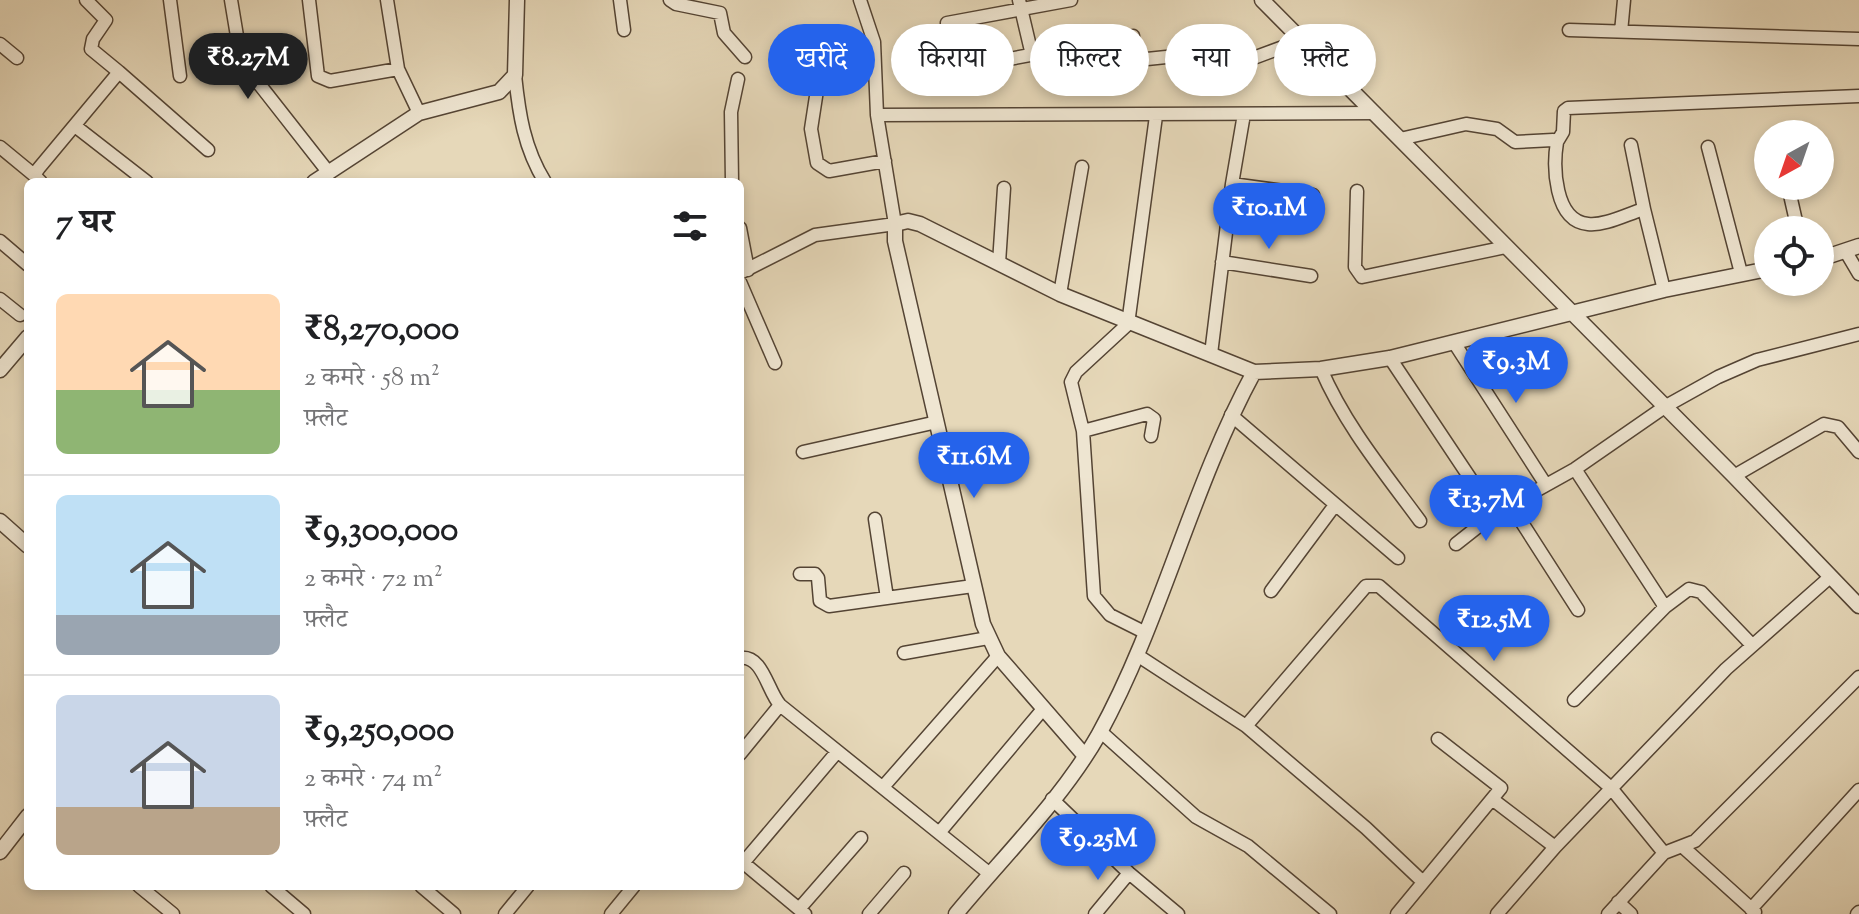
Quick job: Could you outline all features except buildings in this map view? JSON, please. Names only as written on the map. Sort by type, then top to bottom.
[{"type":"street","points":[[86,0],[106,20],[93,39],[91,49],[208,150]]},
{"type":"street","points":[[170,0],[180,76]]},
{"type":"street","points":[[231,0],[245,66],[329,173]]},
{"type":"street","points":[[309,0],[316,69],[323,81],[398,69]]},
{"type":"street","points":[[387,0],[398,69],[419,113]]},
{"type":"street","points":[[517,0],[515,75],[519,120],[543,178]]},
{"type":"street","points":[[620,0],[624,30]]},
{"type":"street","points":[[670,0],[720,13],[724,33],[745,57]]},
{"type":"street","points":[[860,0],[874,42],[877,115],[895,224],[895,241],[973,586],[988,638],[998,656],[1085,756]]},
{"type":"street","points":[[947,23],[1020,5],[1071,0]]},
{"type":"street","points":[[1262,0],[1286,24]]},
{"type":"street","points":[[1621,32],[1624,0]]},
{"type":"street","points":[[1020,5],[1030,47]]},
{"type":"street","points":[[1569,30],[1859,39]]},
{"type":"street","points":[[0,44],[17,58]]},
{"type":"street","points":[[1149,59],[1214,52],[1248,60],[1274,50]]},
{"type":"street","points":[[0,147],[38,178],[119,72]]},
{"type":"street","points":[[321,178],[419,113],[499,92],[515,75]]},
{"type":"street","points":[[732,178],[731,112],[738,79]]},
{"type":"street","points":[[816,96],[811,129],[817,163],[829,171],[885,161]]},
{"type":"street","points":[[1358,96],[1666,406],[1859,606]]},
{"type":"street","points":[[1644,209],[1596,224],[1581,223],[1562,204],[1555,156],[1557,142],[1563,132],[1564,111],[1568,108],[1859,96]]},
{"type":"street","points":[[877,115],[1375,113]]},
{"type":"street","points":[[1211,354],[1244,114]]},
{"type":"street","points":[[1146,633],[1110,615],[1094,596],[1083,431],[1071,387],[1073,376],[1128,324],[1156,116]]},
{"type":"street","points":[[1400,139],[1466,124],[1497,129],[1515,142],[1548,139],[1557,142]]},
{"type":"street","points":[[75,126],[142,178]]},
{"type":"street","points":[[1631,145],[1664,290]]},
{"type":"street","points":[[1708,147],[1741,273]]},
{"type":"street","points":[[1060,294],[1082,167]]},
{"type":"street","points":[[1232,184],[1313,195]]},
{"type":"street","points":[[999,263],[1004,188]]},
{"type":"street","points":[[1357,191],[1355,267],[1362,277],[1506,247]]},
{"type":"street","points":[[744,271],[815,235],[908,221],[1128,324],[1254,372],[1321,369],[1390,358],[1664,290],[1754,271]]},
{"type":"street","points":[[0,241],[24,262]]},
{"type":"street","points":[[1853,249],[1859,274]]},
{"type":"street","points":[[1222,262],[1311,276]]},
{"type":"street","points":[[744,291],[775,363]]},
{"type":"street","points":[[0,299],[20,315]]},
{"type":"street","points":[[1456,544],[1494,514],[1575,469],[1666,406],[1734,369],[1792,350],[1859,334]]},
{"type":"street","points":[[0,370],[24,342]]},
{"type":"street","points":[[1455,344],[1546,485]]},
{"type":"street","points":[[1390,358],[1494,514]]},
{"type":"street","points":[[1321,369],[1334,400],[1359,439],[1420,521]]},
{"type":"street","points":[[956,914],[1052,799],[1100,731],[1137,655],[1231,415],[1254,372]]},
{"type":"street","points":[[1083,431],[1147,414],[1154,419],[1151,436]]},
{"type":"street","points":[[1231,415],[1398,558]]},
{"type":"street","points":[[803,452],[937,422]]},
{"type":"street","points":[[1734,476],[1824,424],[1838,427],[1859,452]]},
{"type":"street","points":[[1575,469],[1665,607]]},
{"type":"street","points":[[1510,504],[1578,610]]},
{"type":"street","points":[[1271,591],[1335,505]]},
{"type":"street","points":[[875,519],[887,598]]},
{"type":"street","points":[[0,521],[24,542]]},
{"type":"street","points":[[800,574],[815,574],[820,601],[824,605],[973,586]]},
{"type":"street","points":[[1497,914],[1555,847],[1726,669],[1830,577]]},
{"type":"street","points":[[1246,726],[1366,586],[1373,585],[1386,592],[1611,788],[1664,853]]},
{"type":"street","points":[[1574,700],[1665,607],[1681,594],[1695,589],[1752,645]]},
{"type":"street","points":[[904,653],[988,638]]},
{"type":"street","points":[[1137,655],[1246,726],[1366,828],[1423,882]]},
{"type":"street","points":[[883,787],[998,656]]},
{"type":"street","points":[[744,658],[756,661],[780,705],[990,874]]},
{"type":"street","points":[[1608,914],[1664,853],[1695,841],[1859,677]]},
{"type":"street","points":[[744,749],[780,705]]},
{"type":"street","points":[[939,833],[1043,709]]},
{"type":"street","points":[[1100,731],[1196,817],[1248,846],[1330,914]]},
{"type":"street","points":[[1397,914],[1501,788],[1438,739]]},
{"type":"street","points":[[744,860],[837,752]]},
{"type":"street","points":[[1683,847],[1754,911],[1859,790]]},
{"type":"street","points":[[1052,799],[1129,873],[1178,914]]},
{"type":"street","points":[[1492,799],[1555,847]]},
{"type":"street","points":[[0,852],[24,821]]},
{"type":"street","points":[[744,864],[802,911],[861,838]]},
{"type":"street","points":[[869,914],[904,873]]},
{"type":"street","points":[[1095,914],[1129,873]]},
{"type":"street","points":[[144,890],[173,914]]},
{"type":"street","points":[[276,890],[304,914]]},
{"type":"street","points":[[426,890],[454,914]]},
{"type":"street","points":[[505,914],[525,890]]},
{"type":"street","points":[[611,914],[631,890]]},
{"type":"street","points":[[1618,902],[1631,914]]}]
